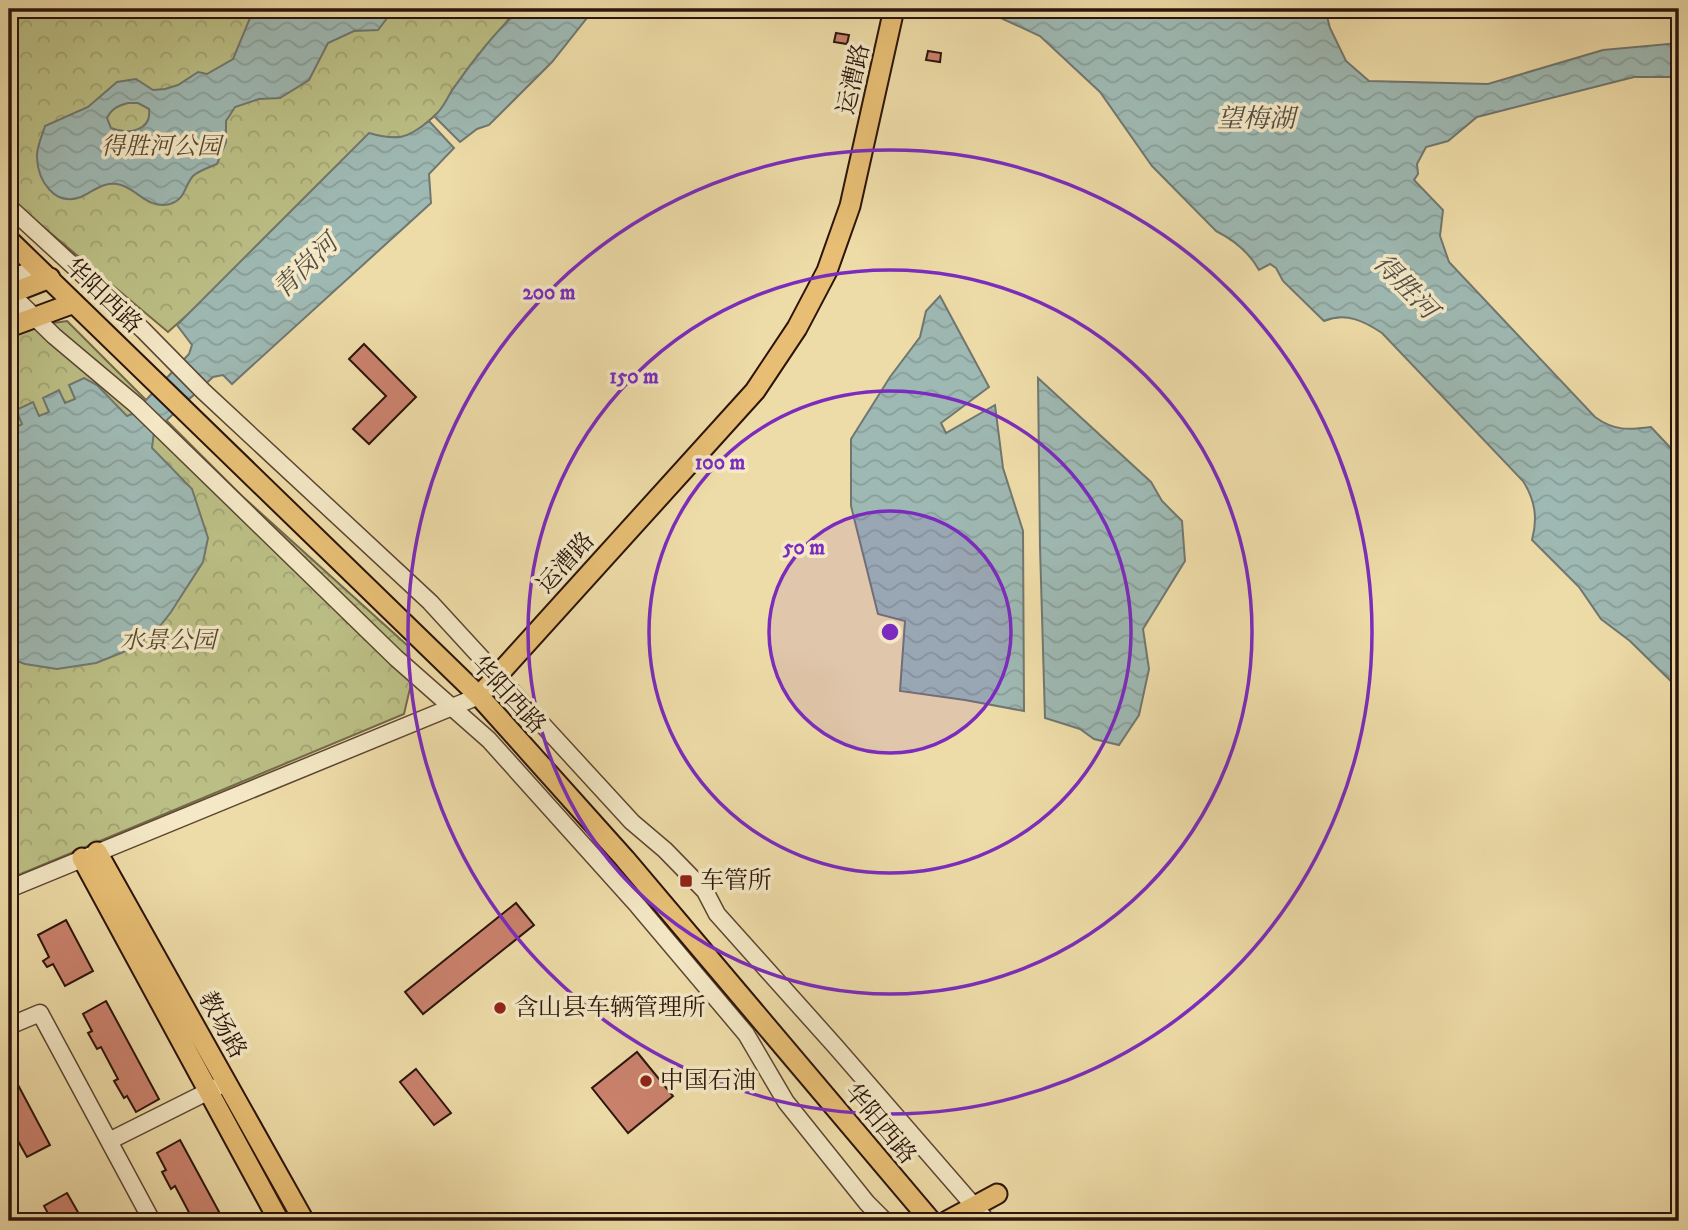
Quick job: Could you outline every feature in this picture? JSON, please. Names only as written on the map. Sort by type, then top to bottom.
[{"type":"main road","name":"运漕路","points":[[479,696],[755,391],[797,328],[827,271],[850,206],[894,9]]},
{"type":"main road","name":"华阳西路","points":[[9,240],[479,696],[625,859],[931,1221]]},
{"type":"main road","points":[[9,289],[44,273]]},
{"type":"main road","points":[[9,327],[74,303]]},
{"type":"main road","name":"教场路","points":[[89,855],[217,1087],[279,1221]]},
{"type":"main road","name":"教场路","points":[[217,1087],[304,1221]]},
{"type":"main road","points":[[947,1221],[997,1194]]},
{"type":"street","points":[[9,207],[430,602],[632,822],[665,850],[705,891],[717,914],[987,1221]]},
{"type":"street","points":[[9,289],[35,317],[136,405],[396,658],[489,740],[638,906],[746,1034],[786,1102],[867,1203],[885,1221]]},
{"type":"street","name":"运漕路","points":[[9,889],[479,696]]},
{"type":"street","points":[[9,1026],[40,1013],[152,1221]]},
{"type":"street","points":[[109,1141],[217,1087]]},
{"type":"green space","name":"得胜河公园","points":[[9,9],[521,9],[508,20],[452,90],[444,108],[413,134],[386,138],[168,332],[9,198]]},
{"type":"green space","name":"水景公园","points":[[67,321],[242,496],[408,646],[411,684],[404,714],[9,879],[9,336],[39,325]]},
{"type":"water","points":[[259,9],[394,9],[378,30],[354,31],[328,43],[309,80],[280,98],[259,99],[235,107],[226,121],[226,142],[217,164],[193,176],[182,196],[175,202],[156,204],[127,187],[115,184],[105,185],[71,199],[55,195],[49,190],[41,175],[37,158],[45,126],[88,107],[117,82],[136,79],[153,90],[165,89],[178,85],[198,72],[207,74],[233,59],[250,18]],"holes":[[[128,103],[138,103],[149,109],[149,116],[143,127],[131,131],[111,128],[107,118],[113,110]]]},
{"type":"water","points":[[521,9],[594,9],[552,62],[489,125],[477,129],[460,142],[434,116],[485,47]]},
{"type":"water","name":"望梅湖","points":[[981,9],[1325,9],[1330,28],[1346,61],[1369,81],[1488,84],[1603,50],[1679,43],[1679,77],[1634,77],[1477,117],[1448,141],[1426,147],[1417,164],[1418,174],[1414,180],[1443,210],[1440,236],[1449,262],[1595,417],[1609,425],[1622,428],[1651,427],[1679,457],[1679,689],[1630,641],[1601,619],[1579,587],[1532,540],[1534,509],[1523,481],[1382,333],[1354,319],[1340,317],[1324,321],[1283,281],[1276,268],[1270,264],[1259,270],[1246,252],[1216,231],[1152,166],[1100,92],[1040,36]]},
{"type":"water","name":"青岗河","points":[[429,121],[454,148],[429,174],[431,203],[232,384],[223,375],[213,377],[154,432],[152,448],[192,489],[208,538],[203,562],[171,612],[156,631],[131,649],[96,663],[57,669],[25,664],[9,658],[9,420],[13,429],[22,424],[16,410],[33,402],[39,416],[49,412],[43,398],[59,390],[65,403],[75,399],[69,385],[84,378],[97,385],[127,416],[134,413],[189,354],[192,345],[177,325],[369,133],[401,137],[414,132]]},
{"type":"water","points":[[940,296],[989,387],[941,423],[946,433],[995,405],[1003,468],[1023,531],[1024,711],[900,691],[905,621],[878,614],[851,506],[851,439],[890,377],[920,337],[926,311]]},
{"type":"water","points":[[1038,378],[1151,482],[1162,501],[1182,521],[1185,561],[1143,629],[1149,669],[1139,715],[1119,745],[1094,739],[1080,729],[1045,718]]},
{"type":"building","points":[[836,33],[849,35],[847,44],[834,42]]},
{"type":"building","points":[[928,51],[941,53],[940,62],[926,60]]},
{"type":"building","points":[[364,344],[416,397],[369,444],[353,429],[386,396],[349,359]]},
{"type":"building","points":[[516,903],[534,925],[423,1014],[405,992]]},
{"type":"building","points":[[66,920],[93,971],[65,986],[53,964],[47,967],[43,961],[49,957],[38,935]]},
{"type":"building","points":[[106,1001],[159,1099],[136,1112],[114,1081],[118,1079],[101,1047],[97,1049],[88,1033],[92,1031],[83,1014]]},
{"type":"building","points":[[637,1052],[673,1096],[628,1133],[592,1088]]},
{"type":"building","points":[[9,1068],[50,1145],[27,1157],[9,1132]]},
{"type":"building","points":[[416,1069],[451,1113],[434,1125],[400,1082]]},
{"type":"building","points":[[180,1140],[224,1221],[189,1221],[192,1218],[175,1186],[171,1189],[162,1172],[166,1170],[157,1153]]},
{"type":"building","points":[[67,1193],[83,1221],[52,1221],[44,1206]]},
{"type":"place","name":"车管所","points":[[686,881]]},
{"type":"place","name":"含山县车辆管理所","points":[[500,1008]]},
{"type":"place","name":"中国石油","points":[[646,1081]]},
{"type":"water label","name":"得胜河","points":[[1405,287]]}]
